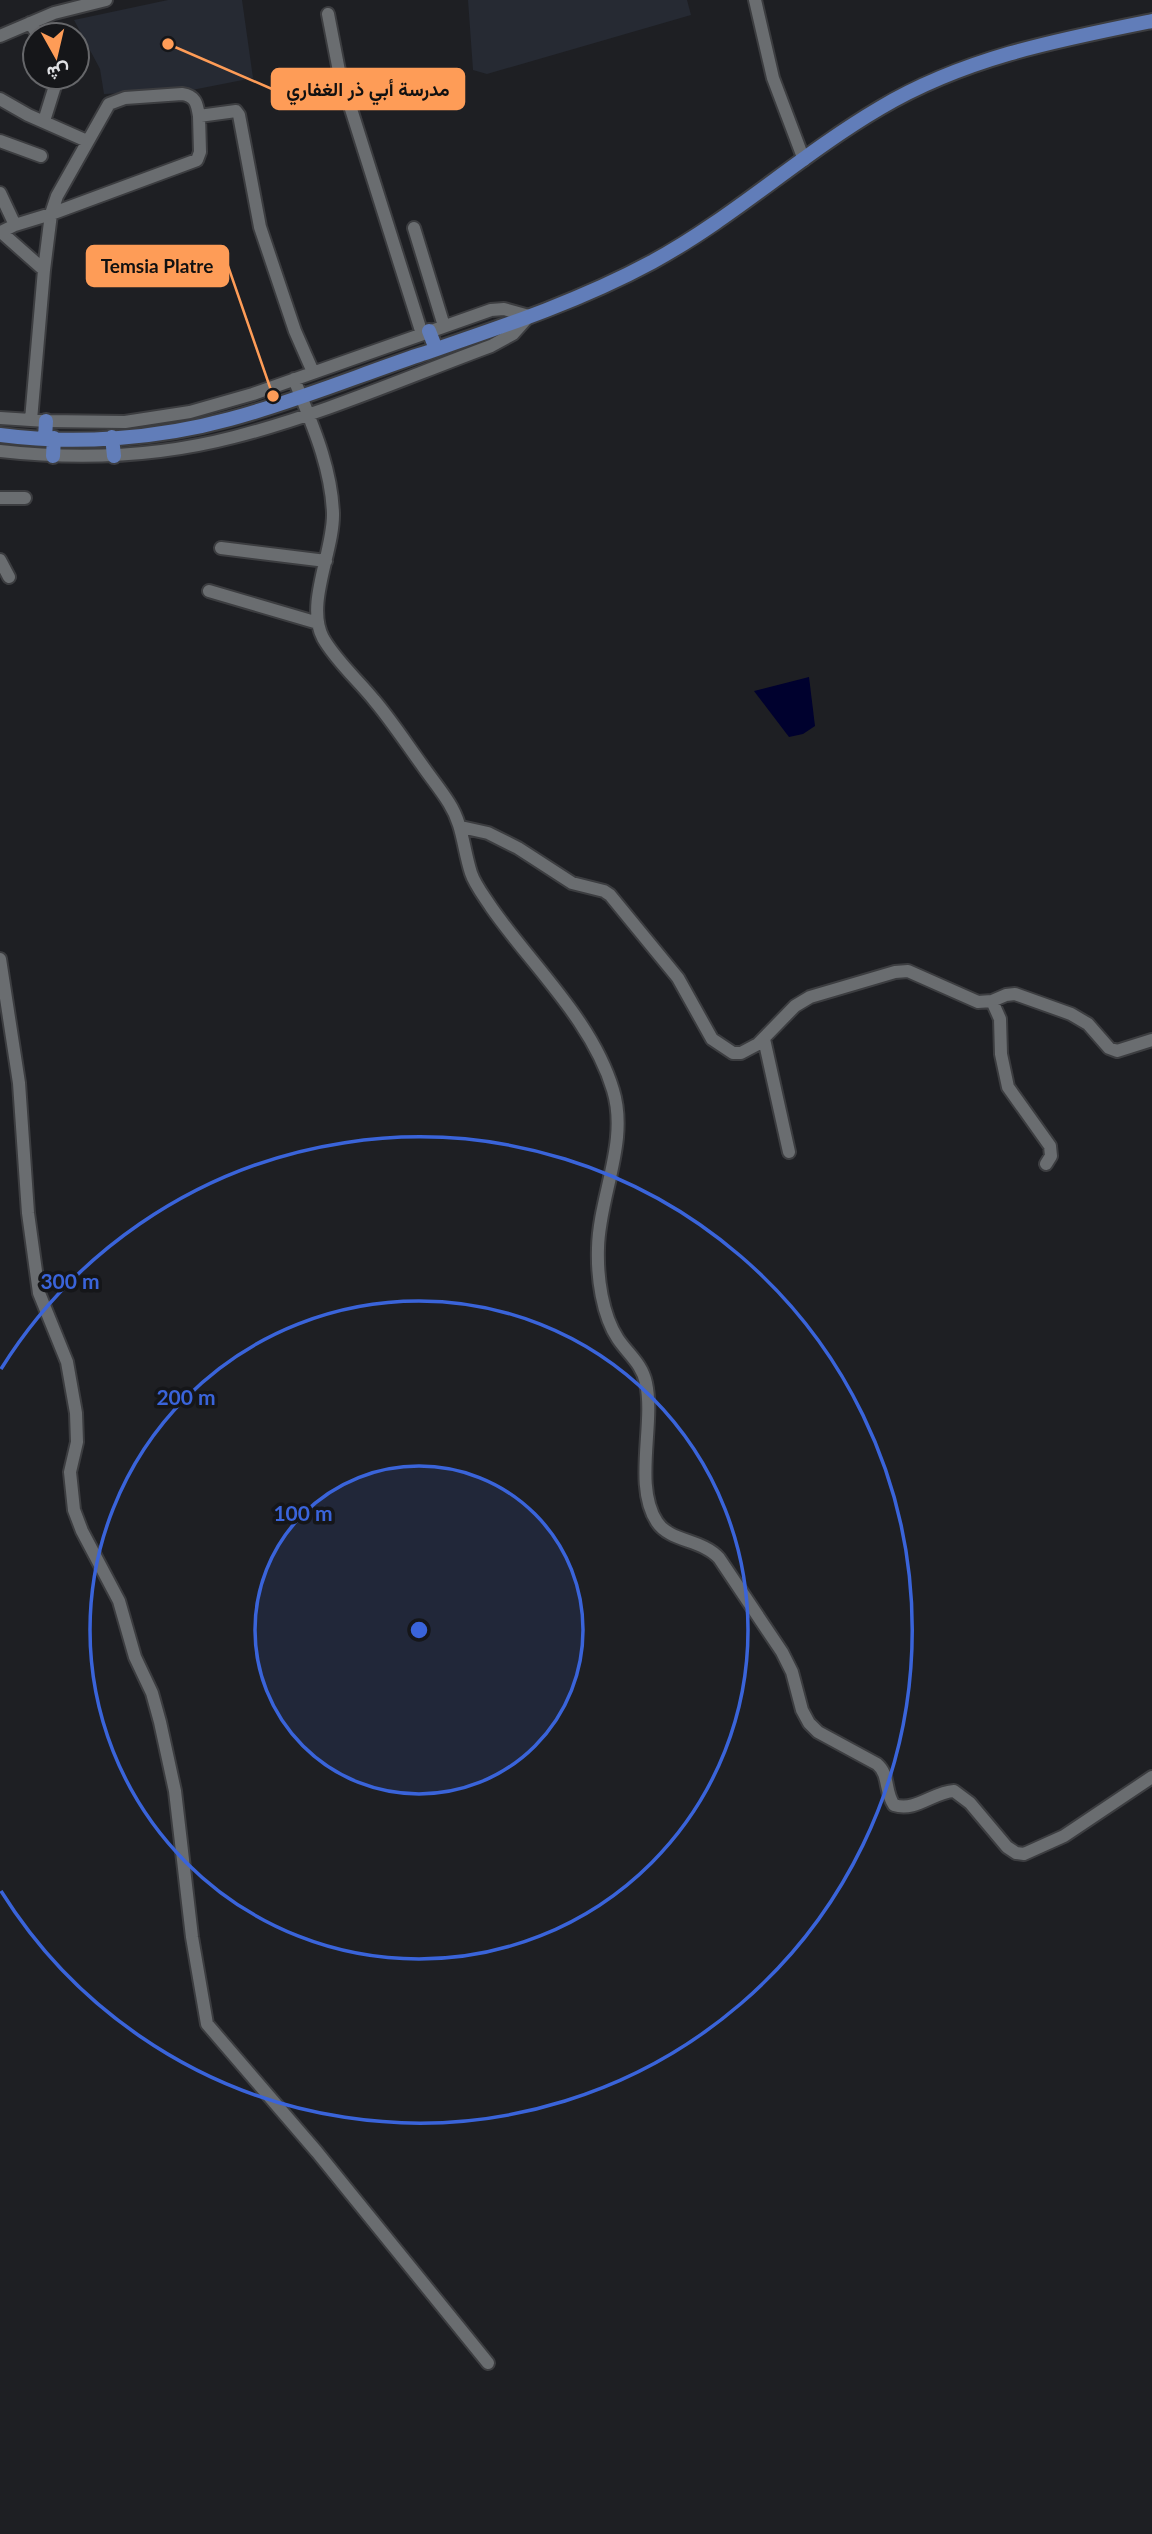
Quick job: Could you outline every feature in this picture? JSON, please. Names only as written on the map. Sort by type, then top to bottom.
[{"type":"main road","points":[[0,435],[50,439],[112,438],[195,427],[230,419],[301,396],[529,316],[612,282],[683,244],[755,197],[879,108],[916,88],[956,71],[1033,46],[1152,21]]},
{"type":"main road","points":[[426,332],[436,349]]},
{"type":"main road","points":[[46,421],[53,456]]},
{"type":"main road","points":[[112,438],[114,456]]},
{"type":"street","points":[[57,0],[71,8]]},
{"type":"street","points":[[35,21],[71,8],[106,0]]},
{"type":"street","points":[[755,0],[773,78],[804,160]]},
{"type":"street","points":[[328,14],[339,71],[426,332]]},
{"type":"street","points":[[0,36],[21,27]]},
{"type":"street","points":[[44,121],[53,91]]},
{"type":"street","points":[[31,420],[44,270],[51,214],[57,195],[104,109],[116,99],[188,95],[195,100],[199,116],[200,152],[197,160],[51,214],[15,225],[1,232],[44,270]]},
{"type":"street","points":[[0,99],[87,141]]},
{"type":"street","points":[[199,116],[234,111],[238,113],[260,228],[295,331],[313,372]]},
{"type":"street","points":[[0,141],[41,156]]},
{"type":"street","points":[[0,193],[15,225]]},
{"type":"street","points":[[414,228],[444,326]]},
{"type":"street","points":[[0,418],[125,422],[159,417],[225,403],[491,310],[504,309],[529,316],[522,326],[502,341],[308,414],[233,438],[114,456],[53,456],[0,451]]},
{"type":"street","points":[[294,379],[324,459],[331,500],[332,526],[318,604],[318,623],[330,647],[379,705],[443,794],[461,827],[475,883],[571,1009],[597,1054],[613,1089],[618,1124],[600,1220],[598,1269],[614,1331],[639,1364],[646,1383],[649,1401],[646,1479],[651,1508],[659,1525],[671,1534],[704,1546],[719,1558],[782,1652],[792,1672],[805,1718],[818,1732],[884,1770],[889,1798],[894,1805],[912,1805],[954,1791],[970,1803],[1007,1847],[1016,1853],[1024,1854],[1064,1836],[1152,1777]]},
{"type":"street","points":[[0,498],[25,498]]},
{"type":"street","points":[[221,548],[326,561]]},
{"type":"street","points":[[0,560],[9,577]]},
{"type":"street","points":[[209,591],[318,623]]},
{"type":"street","points":[[461,827],[488,833],[518,848],[572,884],[604,891],[610,895],[678,978],[712,1040],[733,1053],[741,1053],[764,1039],[796,1006],[810,997],[902,971],[919,974],[978,1002],[1016,994],[1077,1016],[1093,1028],[1109,1048],[1117,1051],[1152,1040]]},
{"type":"street","points":[[0,959],[19,1083],[28,1213],[37,1281],[42,1303],[67,1362],[76,1413],[76,1441],[70,1472],[74,1510],[82,1531],[119,1601],[135,1657],[152,1693],[160,1722],[175,1791],[192,1937],[207,2024],[317,2152],[488,2363]]},
{"type":"street","points":[[992,1001],[1000,1019],[1001,1054],[1008,1087],[1050,1146],[1051,1156],[1046,1164]]},
{"type":"street","points":[[764,1039],[789,1152]]},
{"type":"shaded area","points":[[168,0],[242,0],[253,78],[192,90],[104,94],[100,69],[91,52],[91,21],[74,20]]},
{"type":"shaded area","points":[[468,0],[687,0],[691,15],[487,74],[473,70]]},
{"type":"water","points":[[809,677],[815,726],[803,734],[789,737],[754,691]]},
{"type":"place","name":"مدرسة أبي ذر الغفاري","points":[[168,44]]},
{"type":"place","name":"Temsia Platre","points":[[273,396]]}]
